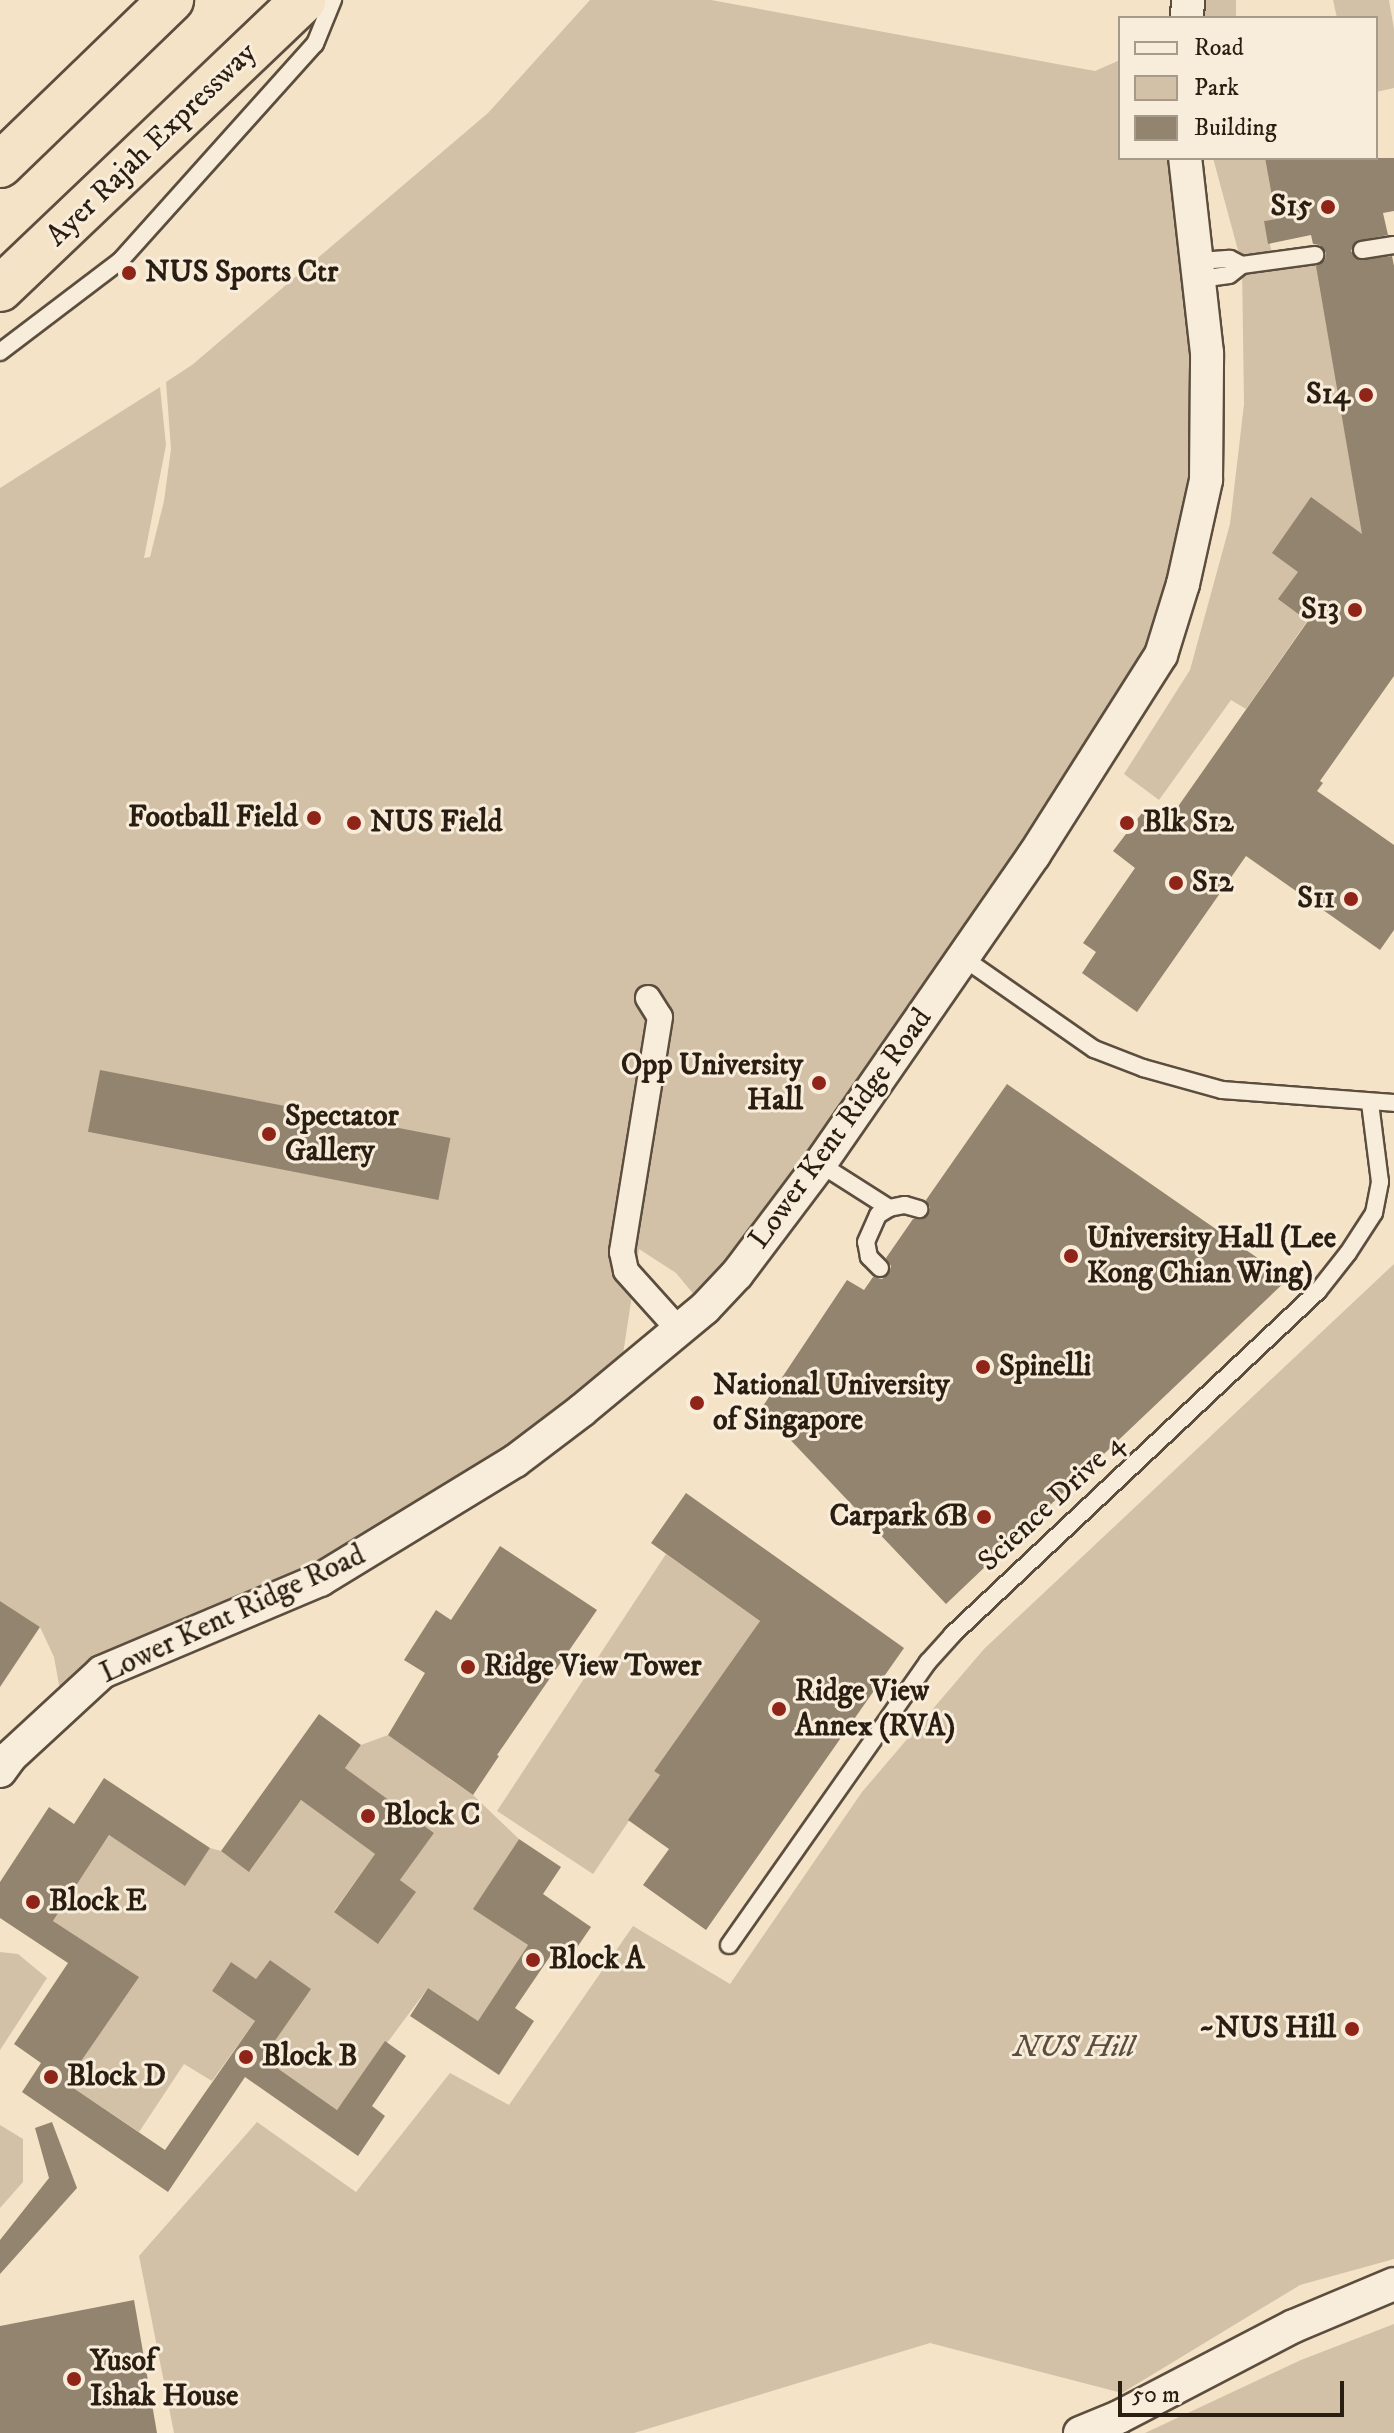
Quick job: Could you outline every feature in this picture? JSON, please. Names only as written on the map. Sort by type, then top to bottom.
[{"type":"highway","points":[[0,165],[171,0]]},
{"type":"highway","name":"Ayer Rajah Expressway","points":[[0,289],[304,0]]},
{"type":"street","name":"Lower Kent Ridge Road","points":[[0,1771],[10,1757],[102,1672],[320,1580],[436,1512],[548,1436],[680,1331],[737,1274],[820,1164],[1043,842],[1161,655],[1183,584],[1206,480],[1209,413],[1199,270],[1186,197],[1185,160]]},
{"type":"street","points":[[648,998],[660,1017],[622,1252],[626,1271],[680,1331]]},
{"type":"street","points":[[1080,2433],[1119,2417],[1294,2326],[1394,2284]]},
{"type":"lane","points":[[0,352],[120,261],[315,44],[333,0]]},
{"type":"lane","points":[[1362,250],[1394,245]]},
{"type":"lane","points":[[1199,270],[1230,259],[1242,265],[1315,255]]},
{"type":"lane","points":[[962,957],[1094,1049],[1143,1068],[1222,1090],[1394,1103]]},
{"type":"lane","name":"Science Drive 4","points":[[729,1945],[919,1675],[952,1635],[1318,1291],[1348,1253],[1374,1213],[1380,1182],[1370,1103]]},
{"type":"lane","points":[[820,1164],[889,1208]]},
{"type":"lane","points":[[880,1268],[869,1257],[866,1242],[878,1215],[889,1208],[905,1205],[919,1209]]},
{"type":"green space","points":[[590,0],[711,0],[1095,71],[1118,61],[1118,160],[1187,160],[1200,515],[1161,655],[705,1308],[676,1273],[639,1249],[620,1374],[515,1461],[63,1707],[54,1657],[40,1627],[0,1601],[0,488],[160,387],[166,445],[144,558],[150,557],[164,501],[171,449],[166,382],[192,365],[488,113]]},
{"type":"green space","points":[[1190,0],[1236,0],[1236,16],[1190,16]]},
{"type":"green space","points":[[1333,0],[1389,0],[1394,29],[1394,88],[1378,92],[1378,16],[1337,16]]},
{"type":"green space","points":[[1214,160],[1265,160],[1276,219],[1264,221],[1274,261],[1315,255],[1361,526],[1372,528],[1246,709],[1231,700],[1159,800],[1124,774],[1190,670],[1230,524],[1244,404],[1242,265]]},
{"type":"green space","name":"NUS Hill","points":[[1394,1264],[1394,2259],[1300,2285],[1122,2393],[930,2343],[634,2433],[174,2433],[139,2256],[257,2122],[356,2192],[450,2073],[509,2105],[633,1926],[730,1984],[862,1792],[984,1649]]},
{"type":"green space","points":[[666,1554],[760,1621],[654,1771],[660,1775],[593,1874],[497,1811]]},
{"type":"green space","points":[[388,1735],[452,1771],[448,1778],[473,1795],[519,1839],[474,1909],[528,1945],[478,2021],[428,1988],[337,2110],[263,2058],[310,1989],[270,1960],[256,1979],[231,1962],[212,1991],[255,2021],[212,2081],[184,2064],[139,2132],[66,2083],[138,1977],[53,1921],[109,1835],[185,1885],[210,1848],[221,1851],[250,1871],[301,1800],[375,1854],[334,1911],[379,1943],[415,1892],[400,1880],[434,1833],[345,1768],[361,1745]]},
{"type":"green space","points":[[0,1952],[18,1954],[47,1978],[0,2050]]},
{"type":"green space","points":[[0,2125],[23,2139],[23,2182],[0,2208]]},
{"type":"green space","points":[[1394,2324],[1394,2433],[1145,2433],[1301,2360]]},
{"type":"building","points":[[1394,158],[1394,211],[1383,213],[1388,235],[1356,241],[1351,251],[1359,260],[1392,256],[1394,266],[1394,676],[1320,781],[1323,783],[1317,791],[1394,845],[1394,930],[1380,950],[1246,856],[1137,1012],[1082,973],[1096,952],[1083,943],[1135,868],[1113,851],[1142,813],[1163,828],[1308,621],[1278,599],[1298,572],[1272,553],[1311,497],[1362,534],[1316,266],[1325,260],[1326,253],[1320,245],[1313,244],[1311,235],[1268,244],[1264,221],[1276,219],[1265,160]]},
{"type":"building","name":"Spectator Gallery","points":[[100,1070],[450,1138],[438,1200],[88,1132]]},
{"type":"building","points":[[1007,1084],[1288,1279],[946,1604],[761,1409],[847,1280],[864,1290],[873,1277],[882,1279],[888,1275],[891,1266],[886,1258],[913,1219],[927,1216],[930,1207],[926,1200]]},
{"type":"building","name":"Ridge View Annex (RVA)","points":[[686,1493],[904,1648],[706,1930],[643,1885],[669,1849],[628,1820],[660,1775],[654,1771],[760,1621],[651,1543]]},
{"type":"building","name":"Ridge View Tower","points":[[500,1546],[597,1610],[473,1795],[388,1735],[425,1673],[404,1660],[436,1610],[451,1620]]},
{"type":"building","points":[[0,1601],[40,1627],[0,1687]]},
{"type":"building","name":"Block C","points":[[319,1714],[361,1745],[345,1768],[434,1833],[400,1880],[416,1892],[378,1944],[334,1912],[375,1854],[301,1800],[249,1872],[221,1851]]},
{"type":"building","points":[[104,1778],[210,1848],[185,1886],[109,1835],[53,1921],[139,1977],[66,2083],[165,2150],[255,2021],[212,1991],[231,1962],[256,1979],[270,1960],[311,1989],[263,2058],[337,2110],[385,2041],[406,2056],[372,2106],[385,2116],[358,2156],[245,2077],[168,2192],[22,2092],[41,2063],[14,2044],[68,1963],[0,1918],[0,1882],[49,1807],[74,1824]]},
{"type":"building","name":"Block A","points":[[519,1839],[561,1867],[543,1894],[591,1927],[565,1965],[551,1955],[515,2008],[534,2021],[499,2075],[410,2016],[428,1988],[478,2021],[528,1945],[473,1909]]},
{"type":"building","points":[[52,2122],[77,2188],[0,2274],[0,2240],[49,2178],[35,2128]]},
{"type":"building","name":"Yusof Ishak House","points":[[134,2300],[157,2433],[0,2433],[0,2326]]},
{"type":"place","name":"S15","points":[[1328,207]]},
{"type":"place","name":"NUS Sports Ctr","points":[[129,273]]},
{"type":"place","name":"S14","points":[[1366,395]]},
{"type":"place","name":"S13","points":[[1355,610]]},
{"type":"place","name":"Football Field","points":[[314,818]]},
{"type":"place","name":"NUS Field","points":[[354,823]]},
{"type":"place","name":"Blk S12","points":[[1127,823]]},
{"type":"place","name":"S12","points":[[1176,883]]},
{"type":"place","name":"S11","points":[[1351,899]]},
{"type":"place","name":"Opp University Hall","points":[[819,1083]]},
{"type":"place","name":"Spectator Gallery","points":[[269,1134]]},
{"type":"place","name":"University Hall (Lee Kong Chian Wing)","points":[[1071,1256]]},
{"type":"place","name":"Spinelli","points":[[983,1367]]},
{"type":"place","name":"National University of Singapore","points":[[697,1403]]},
{"type":"place","name":"Carpark 6B","points":[[984,1517]]},
{"type":"place","name":"Ridge View Tower","points":[[468,1667]]},
{"type":"place","name":"Ridge View Annex (RVA)","points":[[779,1709]]},
{"type":"place","name":"Block C","points":[[368,1816]]},
{"type":"place","name":"Block E","points":[[33,1902]]},
{"type":"place","name":"Block A","points":[[533,1960]]},
{"type":"place","name":"~NUS Hill","points":[[1352,2029]]},
{"type":"place","name":"Block B","points":[[246,2057]]},
{"type":"place","name":"Block D","points":[[51,2077]]},
{"type":"place","name":"Yusof Ishak House","points":[[74,2379]]}]
